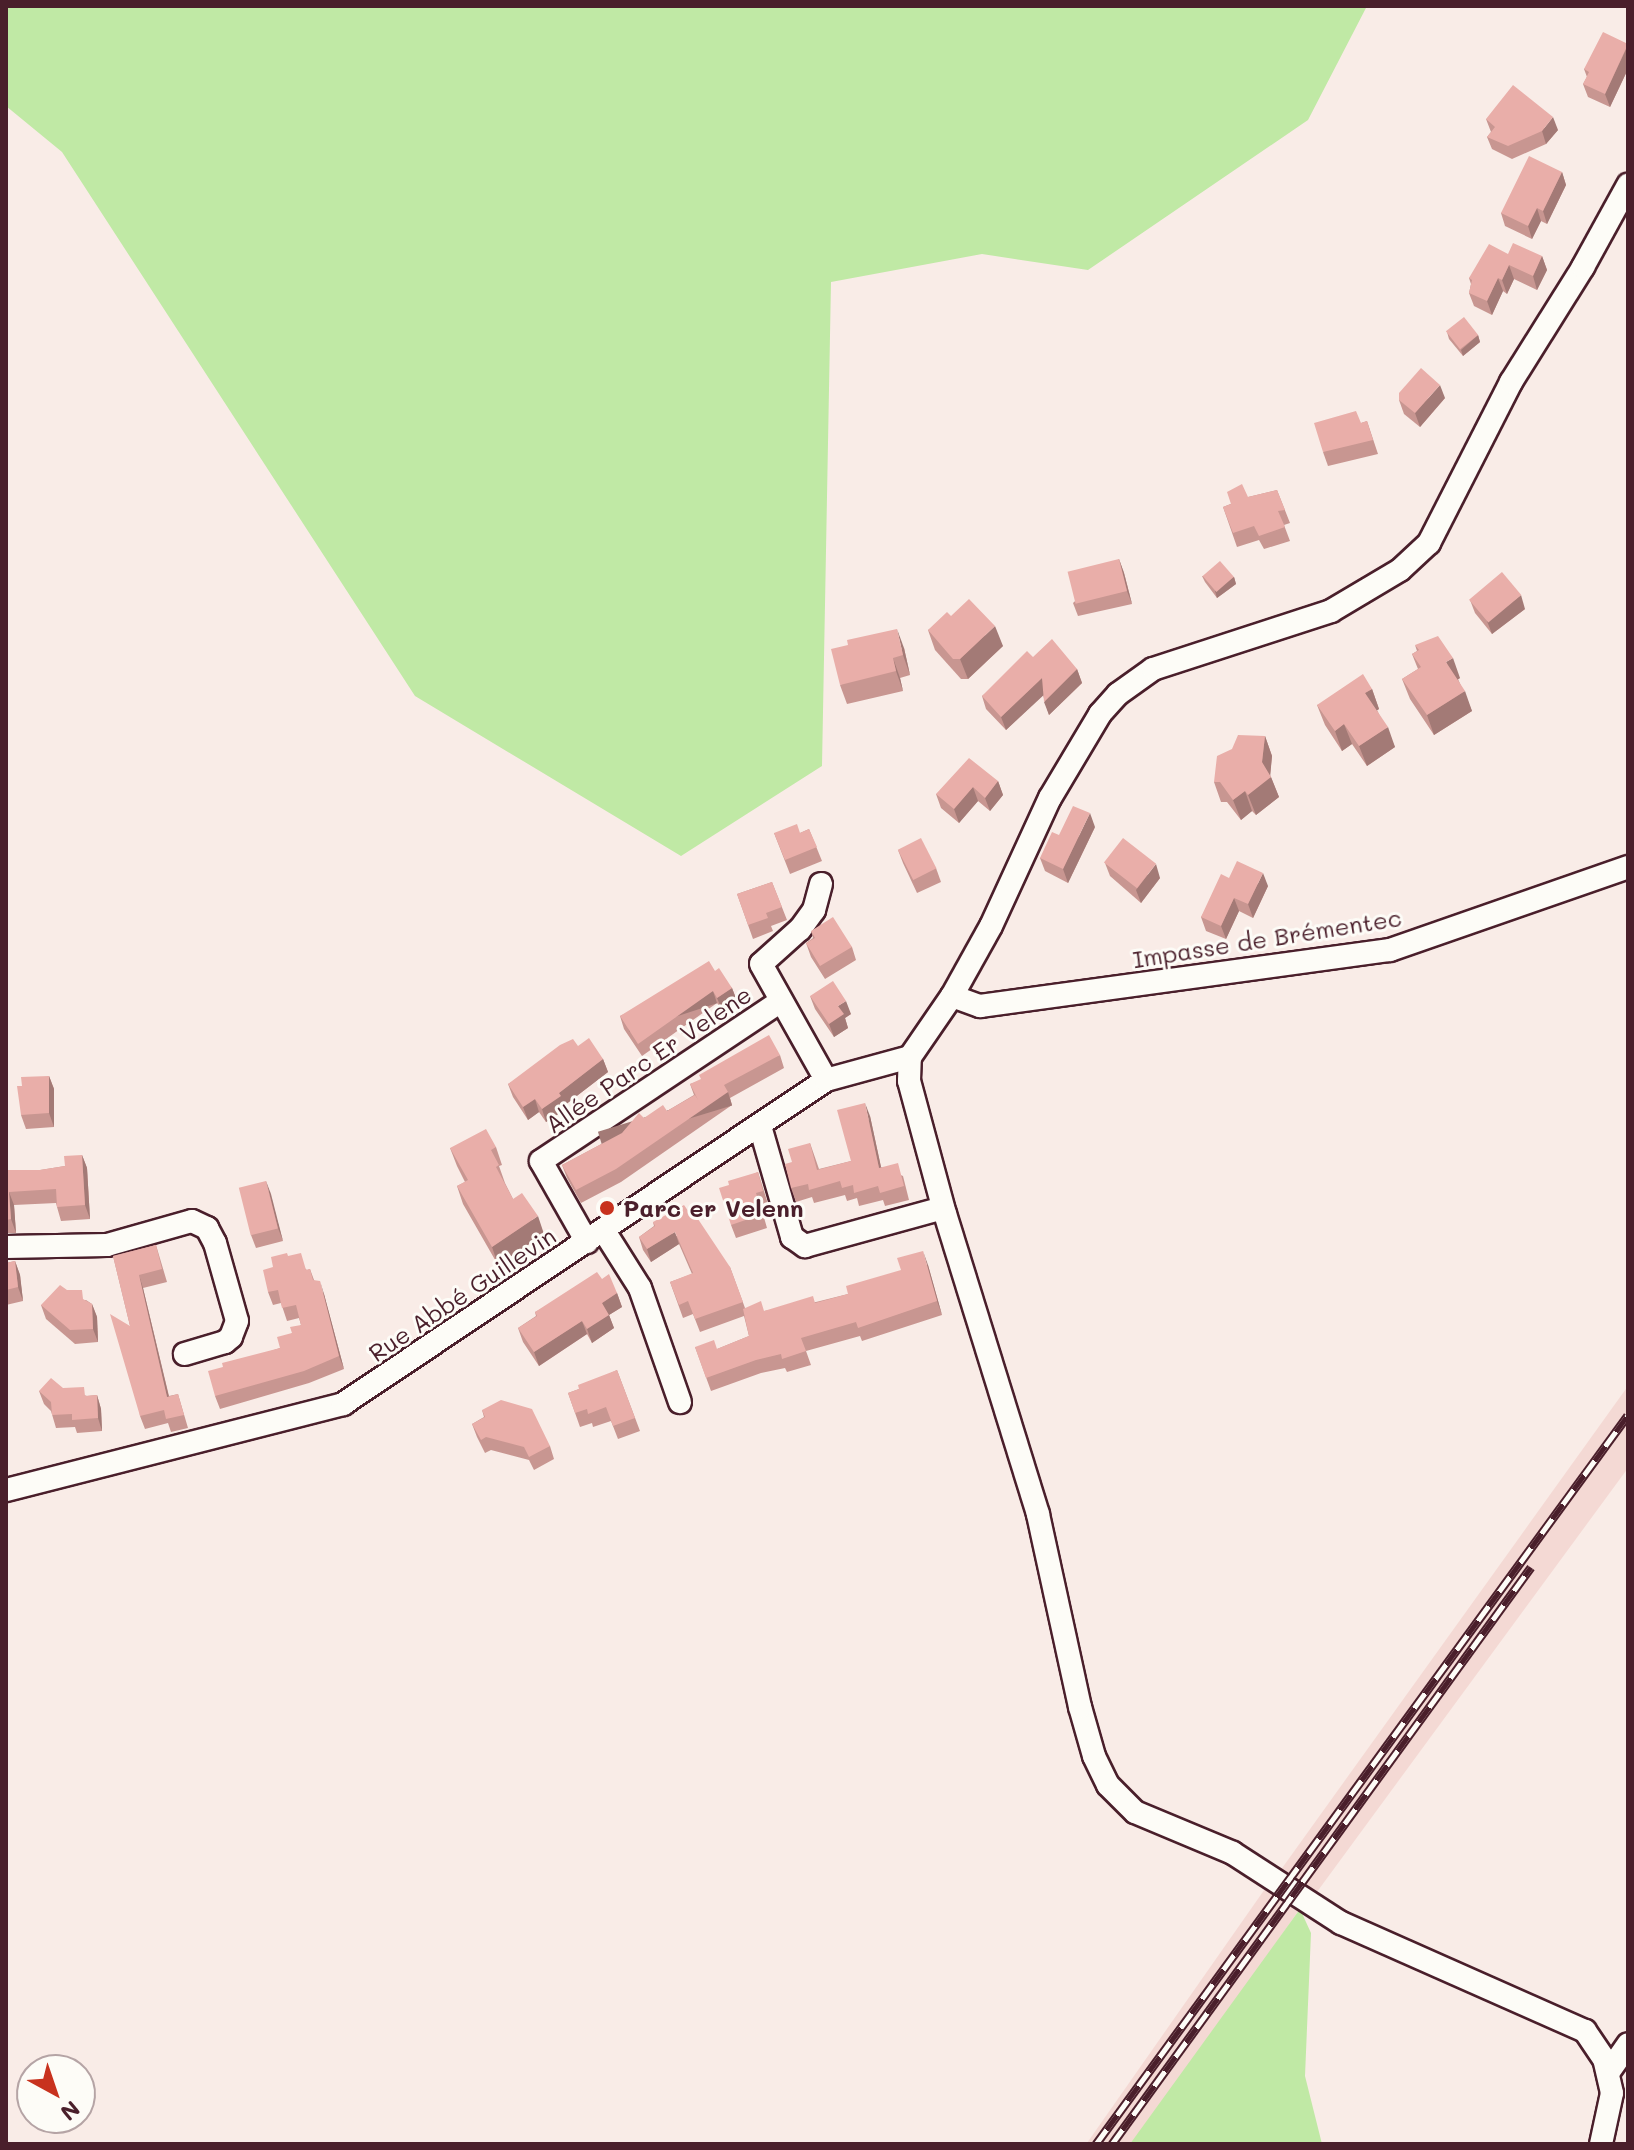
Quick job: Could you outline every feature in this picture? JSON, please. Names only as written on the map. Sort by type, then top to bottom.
[{"type":"street","points":[[1601,2144],[1612,2093],[1599,2049],[1585,2031],[1341,1923],[1233,1853],[1135,1812],[1118,1798],[1094,1756],[1038,1514],[943,1208],[909,1081],[910,1057],[952,996],[991,926],[1050,798],[1089,728],[1118,694],[1153,669],[1331,611],[1400,570],[1429,543],[1511,382],[1583,267],[1628,185]]},
{"type":"street","name":"Impasse de Brémentec","points":[[952,996],[980,1006],[1390,950],[1628,867]]},
{"type":"street","name":"Allée Parc Er Velene","points":[[821,884],[814,910],[800,929],[761,964],[826,1080]]},
{"type":"street","name":"Allée Parc Er Velene","points":[[596,1236],[541,1161],[781,1001]]},
{"type":"street","name":"Rue Abbé Guillevin","points":[[6,1490],[343,1404],[826,1080],[910,1057]]},
{"type":"street","points":[[760,1126],[792,1237],[805,1246],[943,1208]]},
{"type":"street","points":[[6,1247],[107,1245],[192,1221],[207,1228],[215,1243],[237,1321],[231,1337],[225,1342],[185,1354]]},
{"type":"street","points":[[596,1236],[640,1288],[680,1402]]},
{"type":"street","points":[[1608,2073],[1628,2044]]},
{"type":"shaded area","points":[[1628,1386],[1628,1468],[1314,1896],[1280,1871]]},
{"type":"shaded area","points":[[1267,1886],[1300,1909],[1135,2144],[1086,2144]]},
{"type":"green space","points":[[6,6],[1367,6],[1308,120],[1088,270],[982,254],[831,282],[822,766],[681,856],[415,696],[62,152],[6,106]]},
{"type":"green space","points":[[1300,1909],[1311,1933],[1305,2076],[1322,2144],[1130,2144]]},
{"type":"building","points":[[1603,32],[1628,44],[1605,94],[1583,84],[1589,72],[1584,69]]},
{"type":"building","points":[[1513,85],[1553,117],[1542,131],[1508,146],[1487,137],[1495,127],[1486,119]]},
{"type":"building","points":[[1529,156],[1562,172],[1543,211],[1537,208],[1528,226],[1501,213]]},
{"type":"building","points":[[1513,243],[1542,256],[1533,276],[1509,265],[1502,280],[1498,278],[1487,301],[1469,293],[1472,280],[1469,278],[1489,244],[1508,254]]},
{"type":"building","points":[[1464,317],[1478,335],[1460,349],[1446,331]]},
{"type":"building","points":[[1421,368],[1440,385],[1415,413],[1399,400],[1399,393]]},
{"type":"building","points":[[1356,411],[1361,423],[1367,421],[1373,440],[1323,452],[1314,423]]},
{"type":"building","points":[[1242,484],[1248,497],[1277,490],[1285,510],[1278,511],[1285,527],[1259,536],[1254,526],[1233,533],[1223,507],[1231,504],[1227,492]]},
{"type":"building","points":[[1119,559],[1127,591],[1076,604],[1068,572]]},
{"type":"building","points":[[1220,561],[1234,577],[1216,592],[1203,576]]},
{"type":"building","points":[[1502,572],[1521,595],[1488,623],[1469,600]]},
{"type":"building","points":[[969,599],[995,626],[960,659],[953,659],[928,630],[947,612],[951,616]]},
{"type":"building","points":[[897,629],[903,655],[893,658],[896,671],[840,685],[831,649],[848,645],[847,640]]},
{"type":"building","points":[[1438,636],[1453,658],[1446,662],[1465,691],[1427,715],[1402,679],[1421,667],[1412,654],[1419,650],[1415,645]]},
{"type":"building","points":[[1052,639],[1077,669],[1044,702],[1042,678],[1001,717],[982,696],[1027,651],[1033,657]]},
{"type":"building","points":[[1363,674],[1372,689],[1365,693],[1388,727],[1359,746],[1344,724],[1335,731],[1317,705]]},
{"type":"building","points":[[1238,735],[1265,736],[1262,762],[1271,777],[1248,795],[1245,791],[1233,800],[1220,782],[1214,782],[1217,756],[1232,749]]},
{"type":"building","points":[[969,758],[998,781],[985,798],[973,787],[954,809],[936,794]]},
{"type":"building","points":[[1073,806],[1090,813],[1063,869],[1040,858],[1052,832],[1059,835]]},
{"type":"building","points":[[797,824],[800,833],[809,829],[817,847],[785,860],[774,833]]},
{"type":"building","points":[[921,838],[936,868],[913,880],[898,850]]},
{"type":"building","points":[[1123,838],[1156,864],[1137,888],[1104,862]]},
{"type":"building","points":[[1237,861],[1263,873],[1248,904],[1234,898],[1221,926],[1201,917],[1221,874],[1229,878]]},
{"type":"building","points":[[772,882],[782,907],[766,913],[768,918],[748,925],[737,894]]},
{"type":"building","points":[[833,917],[852,947],[820,966],[806,943],[815,938],[811,931]]},
{"type":"building","points":[[709,961],[715,971],[719,968],[732,988],[717,998],[713,991],[638,1044],[620,1016]]},
{"type":"building","points":[[833,981],[846,1001],[838,1006],[844,1014],[829,1024],[810,996]]},
{"type":"building","points":[[769,1035],[780,1055],[724,1085],[728,1092],[616,1169],[576,1190],[562,1165],[622,1133],[639,1113],[644,1118],[663,1105],[667,1111],[695,1095],[698,1100],[690,1084],[701,1079],[699,1075]]},
{"type":"building","points":[[589,1038],[603,1059],[542,1109],[535,1099],[523,1107],[508,1084],[560,1045],[573,1039],[578,1046]]},
{"type":"building","points":[[49,1076],[49,1113],[21,1115],[17,1086],[22,1086],[21,1077]]},
{"type":"building","points":[[865,1103],[879,1168],[898,1163],[904,1186],[880,1193],[878,1186],[854,1193],[853,1185],[842,1188],[840,1181],[809,1190],[808,1184],[791,1188],[785,1164],[792,1162],[788,1149],[810,1143],[817,1170],[851,1161],[837,1110]]},
{"type":"building","points":[[486,1129],[496,1147],[491,1150],[499,1165],[496,1167],[513,1199],[522,1193],[538,1216],[492,1247],[457,1186],[468,1180],[450,1148]]},
{"type":"building","points":[[82,1155],[85,1205],[57,1207],[56,1189],[9,1192],[11,1219],[6,1220],[6,1170],[65,1166],[64,1156]]},
{"type":"building","points":[[758,1172],[763,1191],[756,1193],[763,1214],[731,1225],[719,1188],[729,1185],[728,1181]]},
{"type":"building","points":[[266,1181],[278,1229],[251,1235],[239,1188]]},
{"type":"building","points":[[684,1205],[693,1218],[696,1216],[730,1267],[743,1302],[695,1319],[688,1301],[679,1305],[670,1282],[693,1273],[675,1232],[647,1249],[639,1237],[655,1226],[653,1222]]},
{"type":"building","points":[[156,1245],[162,1269],[139,1275],[167,1397],[178,1394],[184,1415],[166,1419],[164,1410],[140,1416],[110,1314],[130,1326],[113,1256]]},
{"type":"building","points":[[923,1251],[937,1301],[858,1328],[856,1322],[801,1338],[806,1351],[782,1359],[781,1354],[756,1360],[706,1378],[695,1347],[714,1340],[717,1349],[749,1336],[743,1309],[761,1301],[764,1311],[813,1296],[815,1303],[848,1294],[846,1286],[901,1270],[897,1258]]},
{"type":"building","points":[[287,1253],[288,1256],[301,1253],[306,1270],[310,1269],[313,1280],[320,1281],[339,1356],[304,1371],[215,1396],[208,1371],[223,1367],[222,1363],[280,1348],[277,1337],[292,1333],[290,1327],[301,1325],[296,1305],[282,1308],[278,1290],[268,1292],[263,1270],[273,1267],[271,1257]]},
{"type":"building","points":[[15,1261],[18,1287],[6,1290],[6,1263]]},
{"type":"building","points":[[597,1272],[602,1279],[609,1274],[617,1293],[602,1303],[609,1315],[587,1329],[582,1321],[534,1352],[518,1328],[537,1316],[535,1312]]},
{"type":"building","points":[[60,1285],[67,1290],[82,1290],[83,1299],[92,1304],[93,1329],[70,1330],[41,1305]]},
{"type":"building","points":[[617,1370],[635,1418],[613,1426],[606,1407],[588,1414],[587,1409],[575,1413],[568,1393],[579,1389],[578,1385]]},
{"type":"building","points":[[51,1378],[63,1388],[84,1387],[85,1396],[97,1395],[98,1418],[72,1420],[72,1414],[52,1415],[51,1402],[39,1391]]},
{"type":"building","points":[[501,1400],[532,1409],[550,1446],[529,1457],[524,1447],[486,1437],[481,1440],[472,1424],[485,1417],[482,1410]]},
{"type":"railway","points":[[1096,2144],[1628,1415]]},
{"type":"railway","points":[[1112,2144],[1531,1567]]},
{"type":"place","name":"Parc er Velenn","points":[[607,1208]]}]
